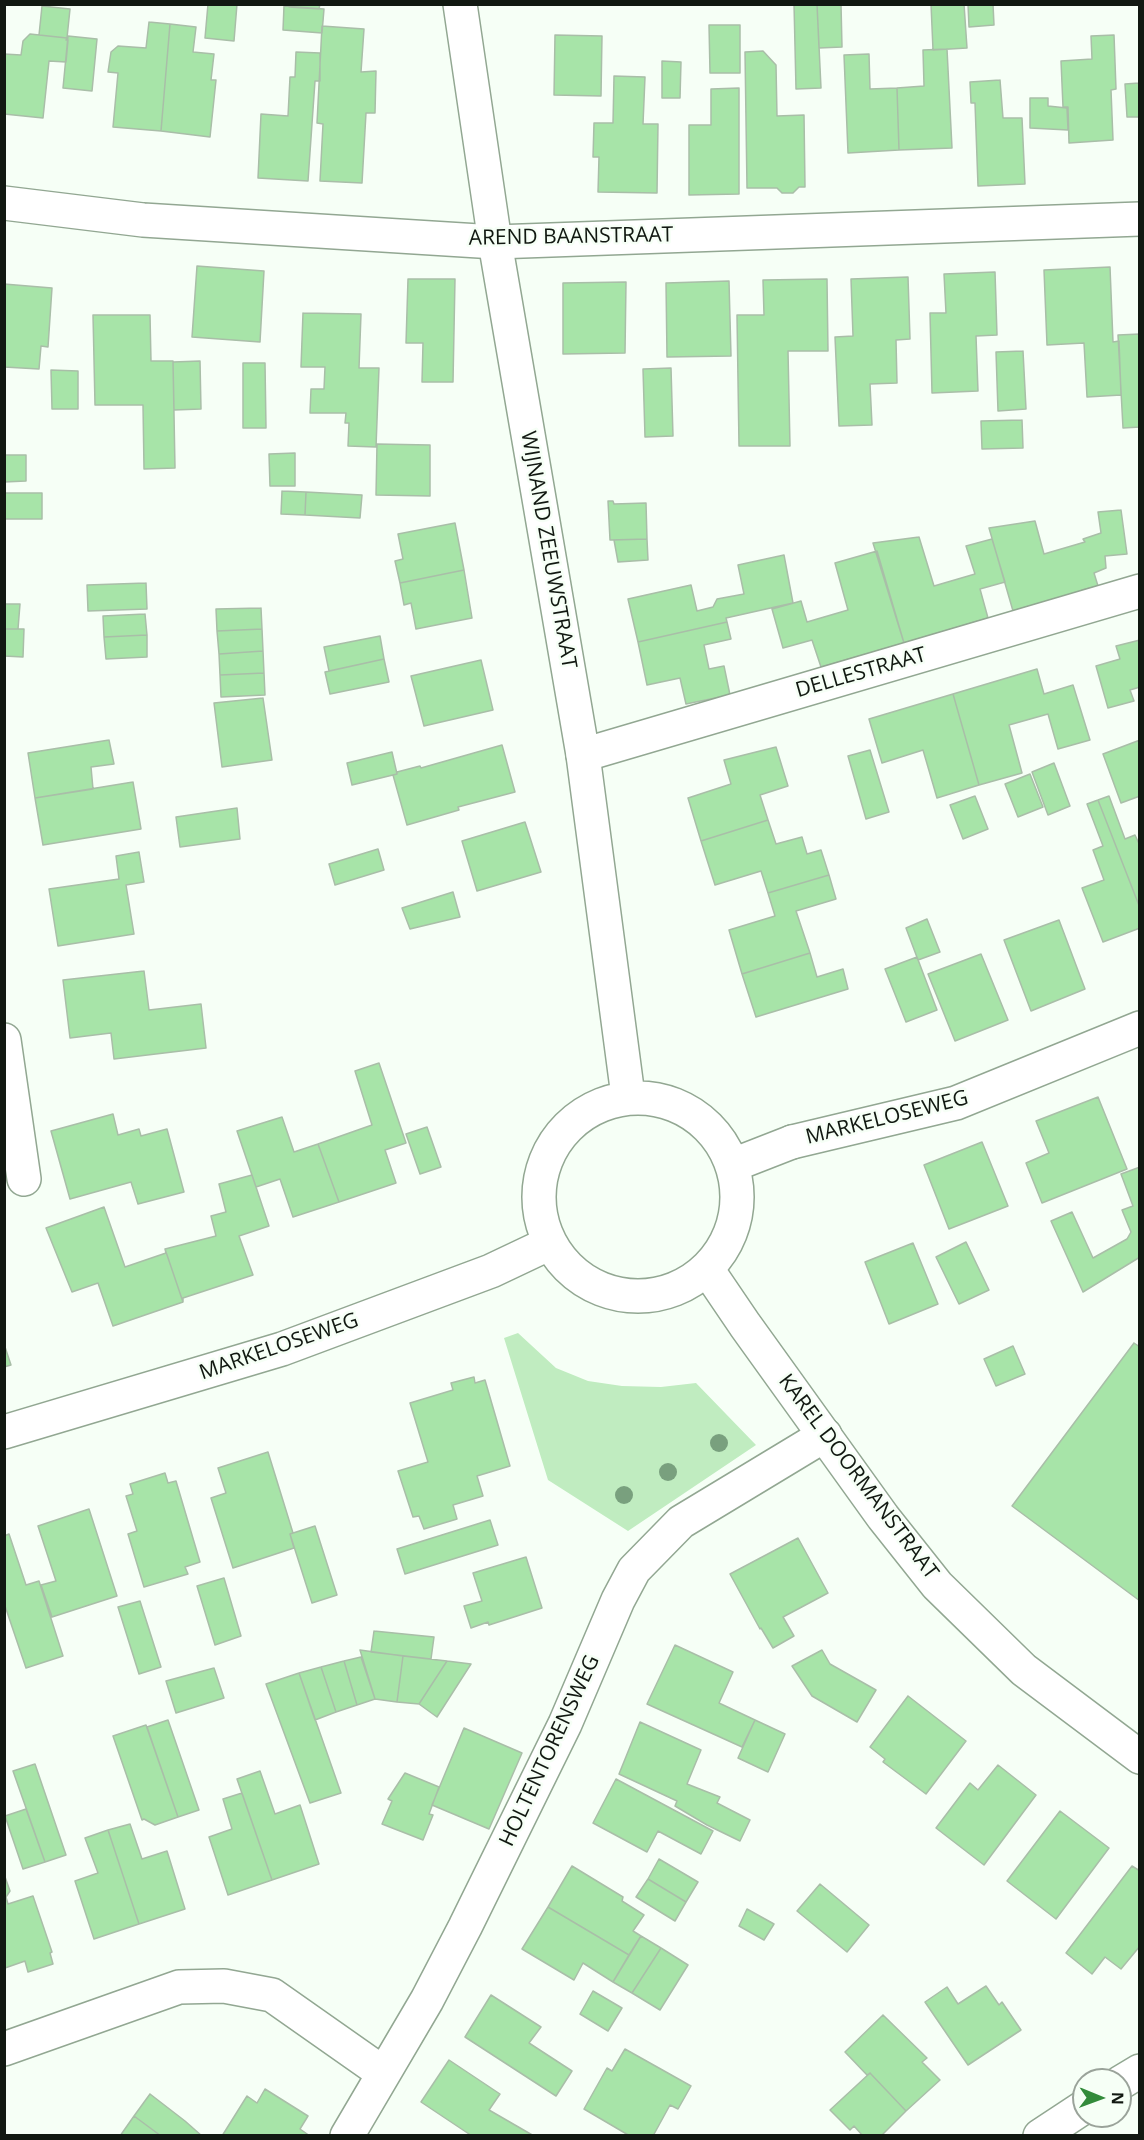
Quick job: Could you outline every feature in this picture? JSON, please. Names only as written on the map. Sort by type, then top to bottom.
[{"type":"street","name":"WIJNAND ZEEUWSTRAAT","points":[[460,4],[495,242],[584,755],[628,1096]]},
{"type":"street","name":"AREND BAANSTRAAT","points":[[4,203],[143,220],[495,242],[1140,219]]},
{"type":"street","name":"DELLESTRAAT","points":[[584,755],[1140,591]]},
{"type":"street","name":"MARKELOSEWEG","points":[[733,1165],[792,1142],[956,1103],[1140,1028]]},
{"type":"street","points":[[4,1040],[24,1179]]},
{"type":"street","points":[[628,1096],[656,1098],[688,1109],[717,1135],[733,1165],[738,1204],[728,1241],[707,1269],[693,1281],[661,1294],[617,1295],[585,1282],[548,1244],[538,1190],[546,1156],[569,1124],[595,1106],[628,1096]]},
{"type":"street","name":"MARKELOSEWEG","points":[[4,1432],[282,1349],[491,1271],[548,1244]]},
{"type":"street","name":"KAREL DOORMANSTRAAT","points":[[707,1269],[883,1516],[937,1585],[1024,1671],[1140,1757]]},
{"type":"street","name":"HOLTENTORENSWEG","points":[[347,2136],[426,2000],[465,1927],[565,1724],[618,1600],[634,1570],[681,1522],[825,1435]]},
{"type":"street","points":[[4,2049],[179,1987],[224,1986],[272,1995],[383,2073]]},
{"type":"street","points":[[1040,2136],[1072,2115]]},
{"type":"green space","points":[[518,1333],[556,1368],[588,1381],[622,1386],[661,1387],[696,1383],[756,1445],[628,1531],[548,1480],[504,1338]]},
{"type":"building","points":[[208,4],[237,4],[234,41],[205,38]]},
{"type":"building","points":[[289,4],[320,4],[319,9],[289,7]]},
{"type":"building","points":[[794,4],[817,4],[821,88],[796,89]]},
{"type":"building","points":[[817,4],[841,4],[842,47],[819,48]]},
{"type":"building","points":[[931,4],[964,4],[967,48],[933,50]]},
{"type":"building","points":[[968,4],[993,4],[994,25],[969,27]]},
{"type":"building","points":[[42,6],[70,9],[67,38],[39,35]]},
{"type":"building","points":[[284,6],[324,9],[322,33],[283,30]]},
{"type":"building","points":[[149,22],[170,24],[161,131],[113,127],[118,73],[108,72],[111,52],[118,46],[146,48]]},
{"type":"building","points":[[170,24],[196,27],[193,52],[214,54],[211,80],[216,80],[210,137],[161,131]]},
{"type":"building","points":[[709,25],[740,25],[740,73],[710,73]]},
{"type":"building","points":[[322,26],[364,29],[361,72],[376,71],[375,113],[366,113],[362,183],[320,181],[323,124],[317,123]]},
{"type":"building","points":[[30,34],[67,38],[68,40],[66,62],[49,61],[43,118],[4,114],[4,54],[21,55],[23,41]]},
{"type":"building","points":[[555,35],[602,36],[601,96],[554,95]]},
{"type":"building","points":[[1114,35],[1116,89],[1111,90],[1113,140],[1069,143],[1068,107],[1063,107],[1061,61],[1092,59],[1091,36]]},
{"type":"building","points":[[68,36],[97,39],[92,91],[63,88]]},
{"type":"building","points":[[947,49],[952,148],[899,150],[897,88],[924,86],[923,50]]},
{"type":"building","points":[[763,51],[776,65],[777,116],[804,115],[805,187],[799,187],[793,193],[782,193],[777,188],[747,188],[745,52]]},
{"type":"building","points":[[296,52],[320,53],[320,81],[315,81],[308,181],[258,178],[261,114],[288,116],[290,77],[295,77]]},
{"type":"building","points":[[869,54],[870,89],[897,88],[899,150],[848,153],[844,55]]},
{"type":"building","points":[[662,61],[681,62],[680,98],[662,98]]},
{"type":"building","points":[[614,76],[645,77],[643,124],[658,124],[657,193],[598,192],[599,157],[593,157],[594,123],[613,123]]},
{"type":"building","points":[[1000,80],[1003,118],[1022,118],[1025,184],[978,186],[975,103],[971,103],[970,82]]},
{"type":"building","points":[[1139,81],[1140,117],[1127,117],[1125,84],[1139,83]]},
{"type":"building","points":[[739,88],[739,194],[689,195],[689,125],[711,125],[711,89]]},
{"type":"building","points":[[1030,98],[1048,98],[1048,106],[1067,108],[1068,130],[1030,128]]},
{"type":"building","points":[[197,266],[264,271],[260,342],[192,337]]},
{"type":"building","points":[[1110,267],[1113,342],[1119,341],[1121,395],[1087,397],[1084,343],[1047,345],[1044,270]]},
{"type":"building","points":[[995,272],[997,335],[976,336],[978,391],[932,393],[930,313],[946,313],[944,274]]},
{"type":"building","points":[[908,277],[910,339],[896,340],[897,383],[870,384],[872,425],[839,426],[835,337],[853,336],[851,279]]},
{"type":"building","points":[[408,279],[455,279],[453,382],[422,382],[423,343],[406,343]]},
{"type":"building","points":[[827,279],[828,351],[788,351],[790,446],[739,446],[737,315],[764,315],[763,280]]},
{"type":"building","points":[[729,281],[731,356],[667,357],[666,283]]},
{"type":"building","points":[[626,282],[625,353],[563,354],[563,283]]},
{"type":"building","points":[[4,284],[52,288],[48,347],[41,346],[39,369],[4,367]]},
{"type":"building","points":[[303,313],[361,314],[359,368],[379,368],[376,447],[348,446],[349,423],[345,423],[346,413],[310,413],[311,389],[324,389],[325,367],[301,367]]},
{"type":"building","points":[[93,315],[150,315],[151,361],[173,361],[175,468],[144,469],[143,405],[95,405]]},
{"type":"building","points":[[1140,334],[1140,427],[1123,428],[1118,335]]},
{"type":"building","points":[[1023,351],[1026,409],[998,411],[996,352]]},
{"type":"building","points":[[200,361],[201,409],[174,410],[173,362]]},
{"type":"building","points":[[243,363],[265,363],[266,428],[243,428]]},
{"type":"building","points":[[671,368],[673,436],[645,437],[643,369]]},
{"type":"building","points":[[51,370],[78,371],[78,409],[52,409]]},
{"type":"building","points":[[1022,420],[1023,448],[982,449],[981,421]]},
{"type":"building","points":[[377,444],[430,445],[430,496],[376,495]]},
{"type":"building","points":[[295,453],[295,486],[270,486],[269,454]]},
{"type":"building","points":[[4,455],[26,455],[26,481],[4,482]]},
{"type":"building","points":[[282,491],[306,492],[305,515],[281,514]]},
{"type":"building","points":[[306,492],[362,495],[360,518],[305,515]]},
{"type":"building","points":[[5,493],[42,493],[42,519],[4,519]]},
{"type":"building","points":[[608,501],[613,501],[614,504],[646,503],[647,539],[610,540]]},
{"type":"building","points":[[1121,510],[1127,554],[1105,556],[1106,568],[1094,573],[1098,586],[1082,590],[1083,595],[1057,602],[1057,598],[1013,611],[989,528],[1035,521],[1044,554],[1085,542],[1083,539],[1101,533],[1098,512]]},
{"type":"building","points":[[455,523],[464,570],[400,583],[395,561],[403,559],[398,534]]},
{"type":"building","points":[[919,537],[934,586],[975,574],[966,546],[992,539],[1005,582],[980,589],[988,618],[904,643],[873,543]]},
{"type":"building","points":[[647,539],[648,560],[618,562],[614,540]]},
{"type":"building","points":[[877,551],[904,643],[821,667],[812,640],[783,648],[772,609],[801,601],[807,622],[848,610],[835,563]]},
{"type":"building","points":[[784,555],[793,603],[726,618],[727,622],[638,642],[628,599],[691,585],[697,611],[713,607],[717,599],[744,594],[738,565]]},
{"type":"building","points":[[464,570],[472,618],[416,629],[411,603],[404,605],[400,583]]},
{"type":"building","points":[[146,583],[147,609],[88,611],[87,585]]},
{"type":"building","points":[[4,604],[20,604],[18,629],[4,629]]},
{"type":"building","points":[[261,608],[262,629],[217,631],[216,609]]},
{"type":"building","points":[[145,614],[147,635],[104,637],[103,616]]},
{"type":"building","points":[[727,622],[731,639],[704,645],[709,669],[724,666],[730,695],[686,704],[680,678],[647,685],[638,642]]},
{"type":"building","points":[[4,629],[24,629],[23,657],[4,656]]},
{"type":"building","points":[[262,629],[263,651],[219,654],[217,631]]},
{"type":"building","points":[[147,635],[147,657],[106,659],[104,637]]},
{"type":"building","points":[[380,636],[384,659],[329,671],[324,647]]},
{"type":"building","points":[[1140,640],[1140,687],[1130,690],[1134,701],[1108,708],[1096,666],[1120,659],[1116,646]]},
{"type":"building","points":[[263,651],[264,673],[220,675],[219,654]]},
{"type":"building","points":[[384,659],[389,682],[330,694],[325,672]]},
{"type":"building","points":[[481,660],[493,710],[424,726],[411,676]]},
{"type":"building","points":[[1037,669],[1044,694],[1073,685],[1090,740],[1058,749],[1048,714],[1009,725],[1022,773],[979,785],[953,694]]},
{"type":"building","points":[[264,673],[265,695],[221,697],[220,675]]},
{"type":"building","points":[[953,694],[979,785],[937,798],[923,750],[882,763],[869,719]]},
{"type":"building","points":[[263,698],[272,760],[222,767],[214,703]]},
{"type":"building","points":[[109,740],[114,764],[91,767],[93,789],[35,798],[28,753]]},
{"type":"building","points":[[1140,740],[1140,796],[1121,803],[1103,754]]},
{"type":"building","points":[[502,745],[515,792],[458,807],[459,810],[407,825],[393,775],[397,772],[420,766],[421,768]]},
{"type":"building","points":[[776,747],[788,786],[760,795],[768,820],[701,841],[688,798],[731,784],[724,760]]},
{"type":"building","points":[[870,750],[889,812],[866,819],[848,756]]},
{"type":"building","points":[[392,752],[397,774],[352,785],[347,763]]},
{"type":"building","points":[[1054,763],[1070,806],[1048,815],[1032,772]]},
{"type":"building","points":[[1030,774],[1043,807],[1018,817],[1005,784]]},
{"type":"building","points":[[133,782],[141,829],[43,845],[35,798]]},
{"type":"building","points":[[975,796],[988,829],[963,839],[950,805]]},
{"type":"building","points":[[1109,796],[1125,839],[1135,835],[1140,846],[1140,908],[1098,800]]},
{"type":"building","points":[[1098,800],[1140,908],[1140,928],[1103,942],[1082,888],[1104,880],[1093,850],[1103,846],[1087,804]]},
{"type":"building","points":[[237,808],[240,839],[180,847],[176,817]]},
{"type":"building","points":[[768,820],[776,844],[802,837],[807,854],[821,850],[829,875],[768,893],[761,871],[715,885],[701,841]]},
{"type":"building","points":[[525,822],[541,872],[477,891],[462,841]]},
{"type":"building","points":[[378,849],[384,870],[335,885],[329,864]]},
{"type":"building","points":[[139,852],[144,882],[126,885],[134,934],[58,946],[49,889],[119,879],[116,856]]},
{"type":"building","points":[[829,875],[836,899],[796,911],[810,953],[742,974],[729,930],[775,916],[768,893]]},
{"type":"building","points":[[453,892],[460,917],[410,929],[402,908]]},
{"type":"building","points":[[927,919],[940,952],[918,960],[906,928]]},
{"type":"building","points":[[1059,920],[1085,989],[1031,1011],[1004,940]]},
{"type":"building","points":[[810,953],[817,977],[843,969],[848,989],[756,1017],[742,974]]},
{"type":"building","points":[[981,954],[1008,1020],[955,1041],[928,974]]},
{"type":"building","points":[[917,957],[937,1010],[906,1022],[885,969]]},
{"type":"building","points":[[144,971],[149,1010],[201,1004],[206,1048],[114,1059],[111,1033],[70,1038],[63,980]]},
{"type":"building","points":[[379,1063],[406,1143],[385,1150],[396,1183],[339,1202],[318,1144],[372,1125],[355,1071]]},
{"type":"building","points":[[1098,1097],[1127,1169],[1042,1203],[1026,1163],[1049,1153],[1036,1121]]},
{"type":"building","points":[[113,1114],[118,1135],[139,1129],[141,1136],[167,1129],[184,1192],[138,1204],[131,1182],[70,1199],[51,1131]]},
{"type":"building","points":[[282,1117],[294,1152],[318,1144],[339,1202],[293,1217],[280,1179],[256,1187],[237,1131]]},
{"type":"building","points":[[427,1127],[441,1167],[420,1174],[406,1134]]},
{"type":"building","points":[[982,1142],[1008,1206],[949,1229],[924,1165]]},
{"type":"building","points":[[1140,1167],[1140,1257],[1083,1292],[1051,1221],[1072,1212],[1093,1258],[1127,1239],[1131,1232],[1122,1210],[1133,1206],[1121,1174]]},
{"type":"building","points":[[252,1175],[269,1226],[239,1236],[253,1275],[183,1298],[183,1302],[165,1249],[216,1236],[211,1216],[226,1212],[219,1184]]},
{"type":"building","points":[[104,1207],[125,1267],[166,1253],[165,1249],[183,1302],[113,1326],[98,1283],[72,1292],[46,1228]]},
{"type":"building","points":[[966,1242],[989,1290],[959,1304],[936,1257]]},
{"type":"building","points":[[913,1243],[938,1304],[889,1324],[865,1262]]},
{"type":"building","points":[[1134,1343],[1140,1347],[1140,1601],[1012,1506]]},
{"type":"building","points":[[4,1344],[11,1365],[4,1367]]},
{"type":"building","points":[[1013,1346],[1025,1374],[996,1386],[984,1359]]},
{"type":"building","points":[[474,1377],[475,1383],[485,1380],[510,1466],[477,1476],[483,1496],[453,1505],[457,1519],[424,1529],[419,1516],[413,1517],[398,1471],[428,1462],[410,1403],[453,1390],[451,1383]]},
{"type":"building","points":[[268,1452],[293,1533],[290,1534],[294,1548],[233,1568],[211,1498],[226,1493],[218,1468]]},
{"type":"building","points":[[165,1473],[168,1483],[176,1481],[200,1562],[185,1567],[188,1574],[144,1587],[128,1534],[137,1531],[126,1496],[133,1494],[130,1484]]},
{"type":"building","points":[[89,1509],[117,1596],[52,1617],[41,1585],[56,1581],[38,1526]]},
{"type":"building","points":[[490,1520],[498,1545],[405,1574],[397,1549]]},
{"type":"building","points":[[315,1526],[337,1595],[312,1603],[290,1534]]},
{"type":"building","points":[[9,1534],[26,1585],[39,1581],[63,1656],[26,1668],[4,1603],[4,1536]]},
{"type":"building","points":[[798,1538],[828,1593],[783,1617],[794,1636],[773,1648],[730,1574]]},
{"type":"building","points":[[526,1557],[542,1608],[489,1625],[488,1622],[471,1628],[464,1606],[482,1601],[473,1573]]},
{"type":"building","points":[[224,1578],[241,1636],[215,1645],[197,1586]]},
{"type":"building","points":[[140,1601],[161,1667],[139,1674],[118,1607]]},
{"type":"building","points":[[374,1631],[434,1637],[431,1659],[371,1652]]},
{"type":"building","points":[[675,1645],[733,1672],[719,1703],[755,1720],[742,1747],[647,1704]]},
{"type":"building","points":[[360,1650],[403,1656],[397,1702],[375,1699]]},
{"type":"building","points":[[822,1650],[830,1664],[876,1690],[857,1722],[812,1696],[792,1666]]},
{"type":"building","points":[[403,1656],[447,1661],[419,1704],[397,1702]]},
{"type":"building","points":[[361,1657],[375,1699],[357,1705],[344,1661]]},
{"type":"building","points":[[344,1661],[357,1705],[336,1712],[321,1667]]},
{"type":"building","points":[[447,1661],[471,1664],[437,1717],[419,1704]]},
{"type":"building","points":[[321,1667],[336,1712],[315,1720],[299,1673]]},
{"type":"building","points":[[214,1668],[224,1698],[176,1713],[166,1681]]},
{"type":"building","points":[[299,1673],[341,1793],[310,1803],[266,1684]]},
{"type":"building","points":[[908,1696],[966,1741],[926,1794],[883,1762],[885,1759],[870,1747]]},
{"type":"building","points":[[168,1720],[199,1810],[178,1817],[147,1727]]},
{"type":"building","points":[[755,1720],[785,1734],[768,1772],[738,1758]]},
{"type":"building","points":[[640,1722],[701,1750],[687,1784],[720,1797],[717,1803],[750,1820],[740,1841],[675,1806],[677,1801],[619,1774]]},
{"type":"building","points":[[146,1725],[178,1817],[155,1825],[142,1820],[113,1736]]},
{"type":"building","points":[[464,1728],[522,1753],[489,1829],[432,1805]]},
{"type":"building","points":[[35,1764],[66,1855],[45,1862],[13,1771]]},
{"type":"building","points":[[998,1765],[1036,1795],[984,1865],[936,1828],[970,1783],[978,1790]]},
{"type":"building","points":[[260,1771],[275,1814],[300,1805],[319,1864],[272,1880],[237,1779]]},
{"type":"building","points":[[405,1773],[439,1787],[429,1814],[433,1815],[423,1840],[382,1824],[392,1801],[388,1799]]},
{"type":"building","points":[[616,1779],[713,1831],[701,1854],[658,1831],[647,1852],[593,1823]]},
{"type":"building","points":[[242,1793],[272,1880],[228,1895],[209,1837],[232,1829],[223,1799]]},
{"type":"building","points":[[26,1809],[45,1862],[23,1869],[5,1816]]},
{"type":"building","points":[[1060,1811],[1109,1848],[1056,1919],[1007,1881]]},
{"type":"building","points":[[130,1824],[142,1859],[167,1851],[185,1909],[139,1924],[108,1830]]},
{"type":"building","points":[[108,1830],[139,1924],[94,1939],[75,1881],[98,1873],[85,1838]]},
{"type":"building","points":[[659,1859],[698,1882],[686,1902],[648,1879]]},
{"type":"building","points":[[572,1866],[623,1897],[622,1901],[644,1915],[633,1931],[641,1936],[629,1955],[548,1907]]},
{"type":"building","points":[[1132,1866],[1140,1871],[1140,1946],[1121,1969],[1105,1957],[1092,1974],[1066,1953]]},
{"type":"building","points":[[4,1874],[10,1891],[6,1897],[8,1904],[33,1896],[52,1952],[50,1953],[53,1964],[28,1972],[25,1961],[5,1968]]},
{"type":"building","points":[[648,1879],[686,1902],[675,1921],[636,1897]]},
{"type":"building","points":[[820,1884],[869,1925],[847,1952],[797,1911]]},
{"type":"building","points":[[548,1907],[629,1955],[613,1982],[583,1963],[574,1980],[522,1949]]},
{"type":"building","points":[[747,1909],[774,1924],[764,1940],[739,1926]]},
{"type":"building","points":[[641,1936],[661,1948],[632,1993],[613,1982]]},
{"type":"building","points":[[661,1948],[688,1965],[660,2010],[632,1993]]},
{"type":"building","points":[[986,1986],[999,2005],[1002,2002],[1021,2030],[968,2065],[925,2002],[947,1987],[958,2004]]},
{"type":"building","points":[[593,1991],[622,2008],[608,2031],[580,2014]]},
{"type":"building","points":[[491,1995],[541,2027],[529,2043],[572,2071],[556,2096],[465,2037]]},
{"type":"building","points":[[883,2015],[927,2058],[922,2062],[940,2080],[906,2111],[870,2073],[867,2075],[845,2052]]},
{"type":"building","points":[[625,2049],[691,2086],[678,2109],[670,2105],[653,2136],[630,2136],[584,2109],[607,2068],[612,2071]]},
{"type":"building","points":[[449,2060],[500,2094],[489,2110],[534,2136],[472,2136],[421,2102]]},
{"type":"building","points":[[870,2073],[906,2111],[881,2136],[863,2136],[854,2126],[850,2130],[830,2110]]},
{"type":"building","points":[[265,2089],[308,2116],[300,2129],[310,2136],[222,2136],[247,2096],[257,2103]]},
{"type":"building","points":[[150,2094],[202,2136],[161,2136],[134,2116]]},
{"type":"building","points":[[134,2116],[161,2136],[120,2136]]}]
